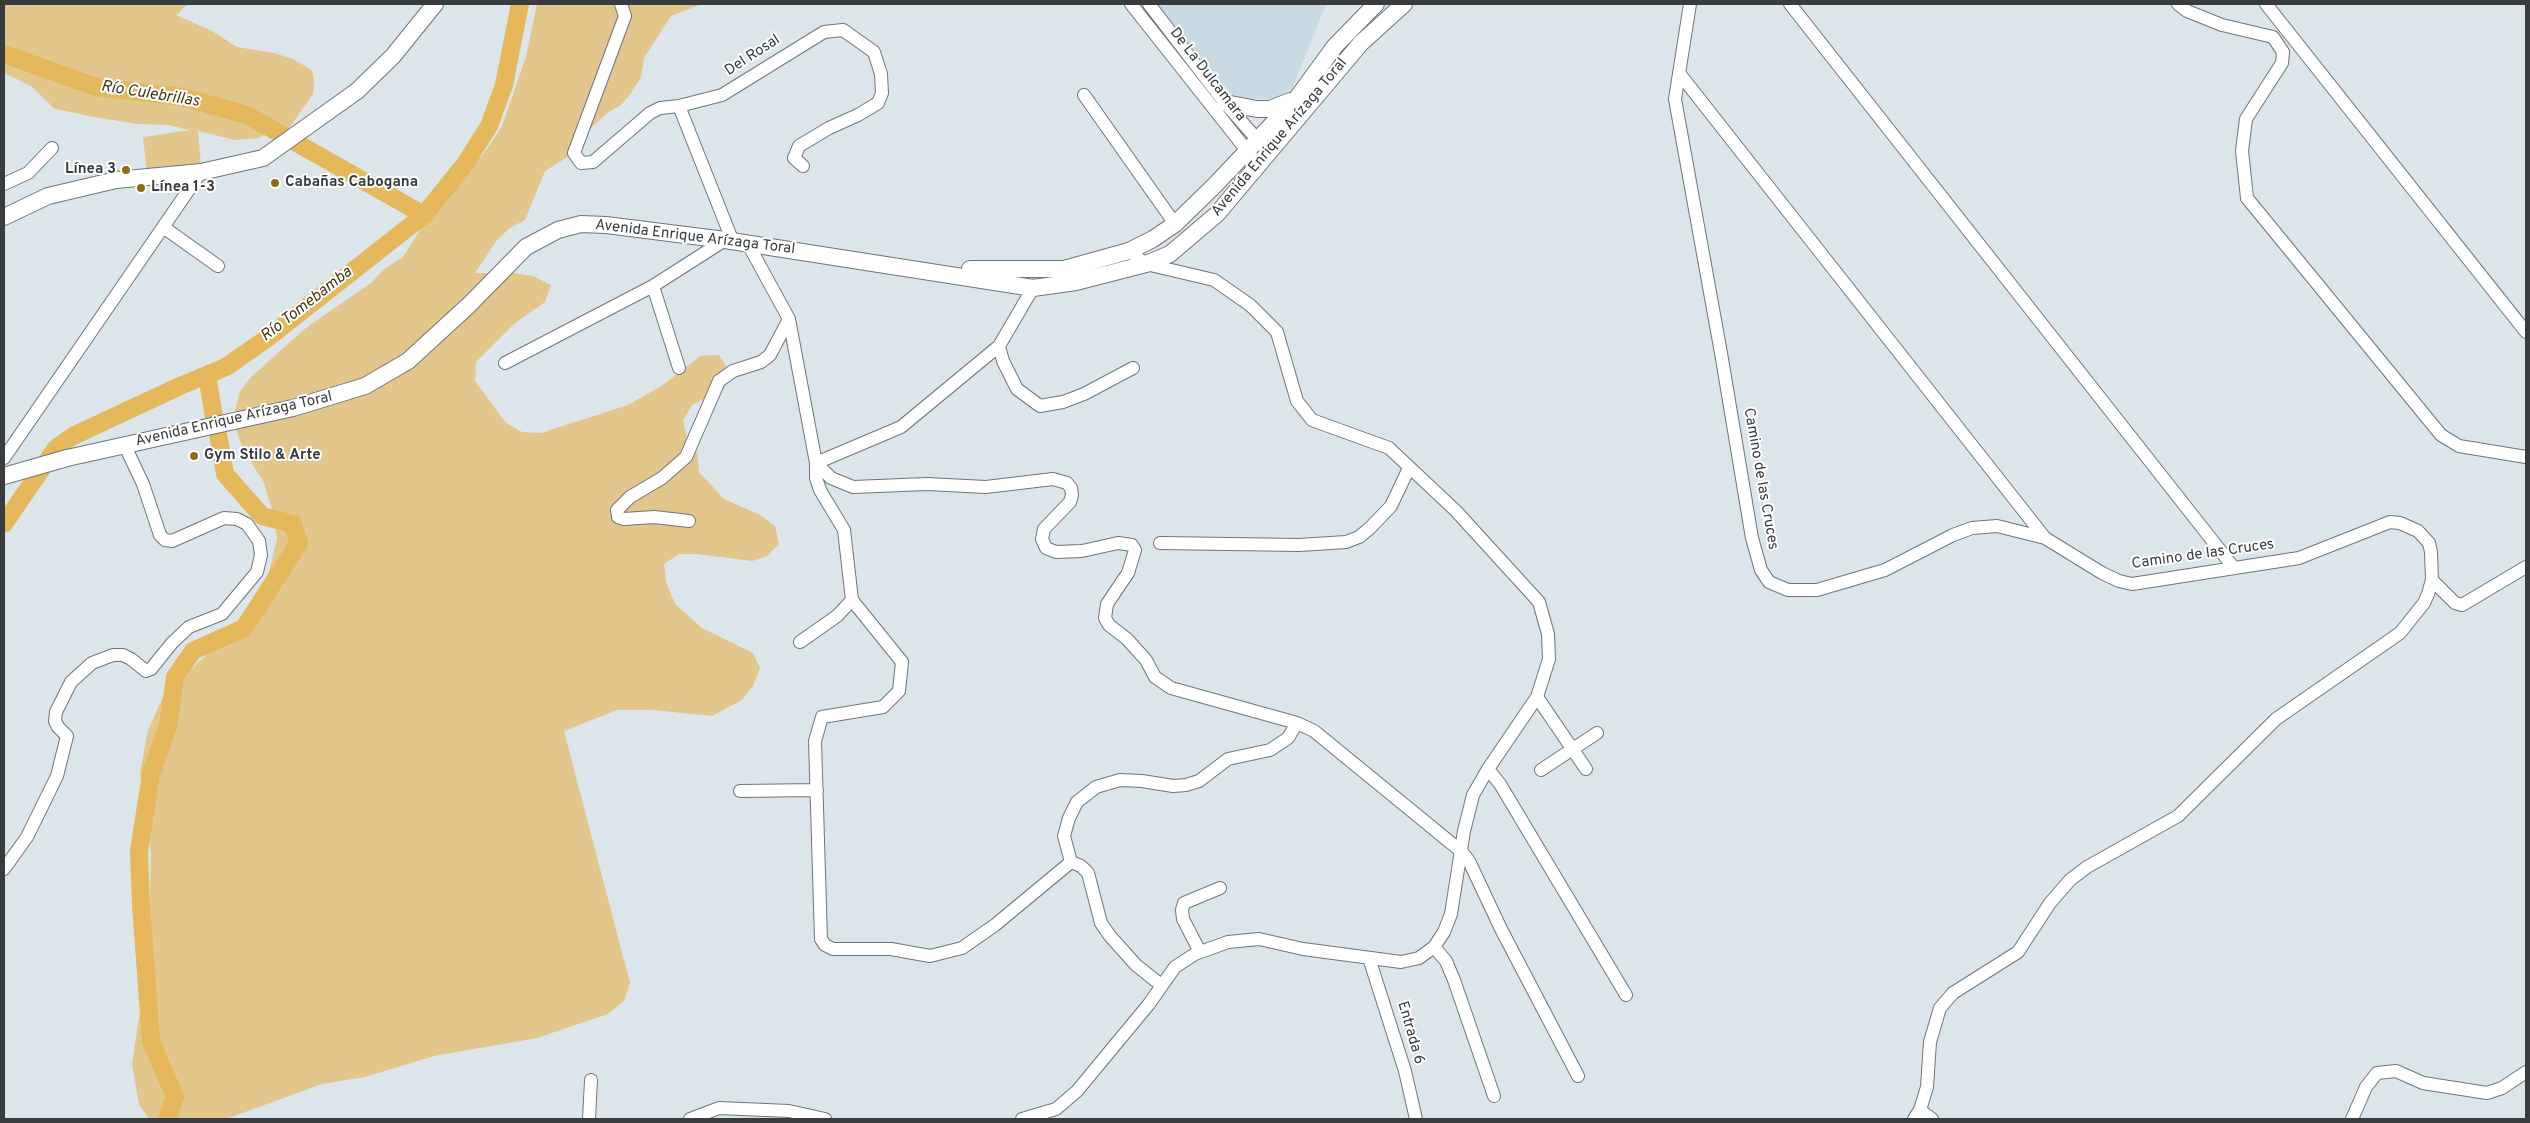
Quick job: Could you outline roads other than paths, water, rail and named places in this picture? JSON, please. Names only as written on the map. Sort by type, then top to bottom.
[{"type":"main road","points":[[4,218],[48,196],[116,180],[201,172],[264,158],[357,91],[393,56],[434,4]]},
{"type":"main road","name":"Avenida Enrique Arízaga Toral","points":[[5,475],[67,458],[292,408],[365,386],[408,361],[470,305],[526,247],[558,230],[581,224],[606,224],[735,242],[915,268],[1033,288],[1076,282],[1146,264],[1170,254],[1217,214],[1258,152],[1335,46],[1376,4]]},
{"type":"main road","name":"Avenida Enrique Arízaga Toral","points":[[915,268],[1029,270],[1064,268],[1129,250],[1153,239],[1174,224],[1258,152],[1360,43],[1404,4]]},
{"type":"main road","points":[[1225,104],[1270,109],[1297,98]]},
{"type":"street","name":"Del Rosal","points":[[621,4],[625,16],[574,153],[581,163],[593,162],[650,113],[660,108],[679,106],[722,96],[824,32],[843,30],[874,52],[881,74],[882,93],[878,103],[799,146],[794,158],[803,166]]},
{"type":"street","name":"De La Dulcamara","points":[[1131,4],[1258,152]]},
{"type":"street","name":"De La Dulcamara","points":[[1148,4],[1225,104],[1258,152]]},
{"type":"street","name":"Camino de las Cruces","points":[[1690,4],[1675,99],[1752,538],[1765,578],[1778,588],[1817,590],[1885,570],[1953,535],[1972,528],[1997,526],[2046,538],[2102,573],[2119,581],[2132,584],[2310,555],[2390,522],[2400,523],[2424,536],[2431,552],[2432,580]]},
{"type":"street","points":[[1790,4],[2234,568]]},
{"type":"street","points":[[2178,4],[2187,11],[2222,25],[2273,37],[2283,52],[2282,63],[2246,119],[2242,152],[2247,198],[2441,434],[2459,446],[2526,457]]},
{"type":"street","points":[[2266,4],[2526,332]]},
{"type":"street","points":[[1679,73],[2046,538]]},
{"type":"street","points":[[1084,96],[1174,224]]},
{"type":"street","points":[[679,106],[735,242],[789,320],[820,490],[844,530],[852,600],[902,662],[899,691],[883,707],[822,717],[815,741],[818,790],[821,939],[825,945],[833,949],[892,950],[930,956],[962,948],[995,925],[1071,862]]},
{"type":"street","points":[[4,184],[28,173],[52,148]]},
{"type":"street","points":[[4,458],[201,172]]},
{"type":"street","points":[[163,227],[218,266]]},
{"type":"street","points":[[505,363],[735,242]]},
{"type":"street","points":[[1023,1119],[1056,1109],[1077,1091],[1149,1004],[1175,967],[1200,952],[1228,942],[1259,939],[1303,949],[1401,962],[1419,958],[1434,947],[1444,932],[1451,914],[1464,832],[1473,795],[1488,769],[1537,697],[1549,659],[1548,634],[1539,602],[1456,511],[1389,448],[1312,420],[1297,401],[1277,332],[1250,305],[1214,280],[1146,264],[1129,250]]},
{"type":"street","points":[[653,286],[679,368]]},
{"type":"street","points":[[816,464],[901,428],[999,346],[1033,288]]},
{"type":"street","points":[[689,521],[654,517],[624,519],[618,517],[617,510],[630,497],[662,478],[686,457],[719,381],[733,371],[761,362],[770,355],[789,320]]},
{"type":"street","points":[[999,346],[1003,361],[1017,389],[1040,406],[1070,400],[1134,368]]},
{"type":"street","points":[[4,869],[27,837],[57,776],[67,736],[55,721],[56,712],[71,682],[92,663],[113,655],[122,655],[146,670],[152,669],[172,642],[189,627],[222,614],[257,572],[261,555],[259,541],[247,524],[237,519],[224,518],[172,541],[165,540],[160,535],[143,484],[125,446]]},
{"type":"street","points":[[816,464],[831,478],[853,488],[927,484],[986,487],[1053,479],[1067,483],[1071,488],[1070,502],[1044,529],[1042,539],[1046,548],[1056,552],[1082,552],[1118,543],[1132,545],[1135,550],[1128,573],[1107,604],[1105,618],[1109,626],[1127,639],[1146,660],[1154,677],[1179,692],[1297,723],[1314,731],[1462,852],[1469,861],[1501,929],[1578,1076]]},
{"type":"street","points":[[1160,543],[1299,545],[1346,542],[1359,537],[1391,506],[1409,468]]},
{"type":"street","points":[[1932,1119],[1917,1114],[1927,1087],[1930,1042],[1940,1008],[1953,993],[2018,952],[2050,903],[2087,867],[2178,816],[2276,719],[2400,633],[2424,603],[2432,580],[2455,603],[2462,605],[2526,567]]},
{"type":"street","points":[[800,642],[837,616],[852,600]]},
{"type":"street","points":[[1537,697],[1586,769]]},
{"type":"street","points":[[1071,862],[1064,836],[1069,818],[1077,802],[1096,787],[1120,780],[1173,786],[1199,781],[1228,759],[1270,750],[1288,738],[1297,723]]},
{"type":"street","points":[[1541,770],[1572,748],[1597,734]]},
{"type":"street","points":[[1488,769],[1500,784],[1626,995]]},
{"type":"street","points":[[740,791],[818,790]]},
{"type":"street","points":[[1071,862],[1081,866],[1088,873],[1101,923],[1110,936],[1136,965],[1161,985]]},
{"type":"street","points":[[1200,952],[1183,919],[1182,910],[1184,904],[1220,888]]},
{"type":"street","points":[[1434,947],[1446,961],[1454,980],[1494,1096]]},
{"type":"street","name":"Entrada 6","points":[[1369,958],[1405,1072],[1416,1119]]},
{"type":"street","points":[[2352,1119],[2366,1087],[2376,1073],[2396,1072],[2423,1083],[2487,1093],[2502,1088],[2526,1072]]},
{"type":"street","points":[[589,1119],[592,1080]]},
{"type":"street","points":[[690,1119],[719,1108],[789,1111],[825,1119]]},
{"type":"waterway","name":"Río Tomebamba","points":[[4,524],[56,448],[73,436],[180,386],[226,367],[269,337],[424,215],[465,164],[489,126],[504,85],[520,4]]},
{"type":"waterway","name":"Río Culebrillas","points":[[4,54],[96,87],[182,97],[247,115],[424,215]]},
{"type":"waterway","points":[[207,375],[214,417]]},
{"type":"waterway","points":[[167,1119],[175,1097],[151,1041],[141,905],[139,851],[151,774],[168,726],[175,677],[193,651],[244,628],[299,543],[293,524],[262,516],[225,474],[218,434]]},
{"type":"place","name":"Línea 3","points":[[126,170]]},
{"type":"place","name":"Cabañas Cabogana","points":[[275,183]]},
{"type":"place","name":"Línea 1-3","points":[[141,188]]},
{"type":"place","name":"Gym Stilo & Arte","points":[[194,456]]}]
